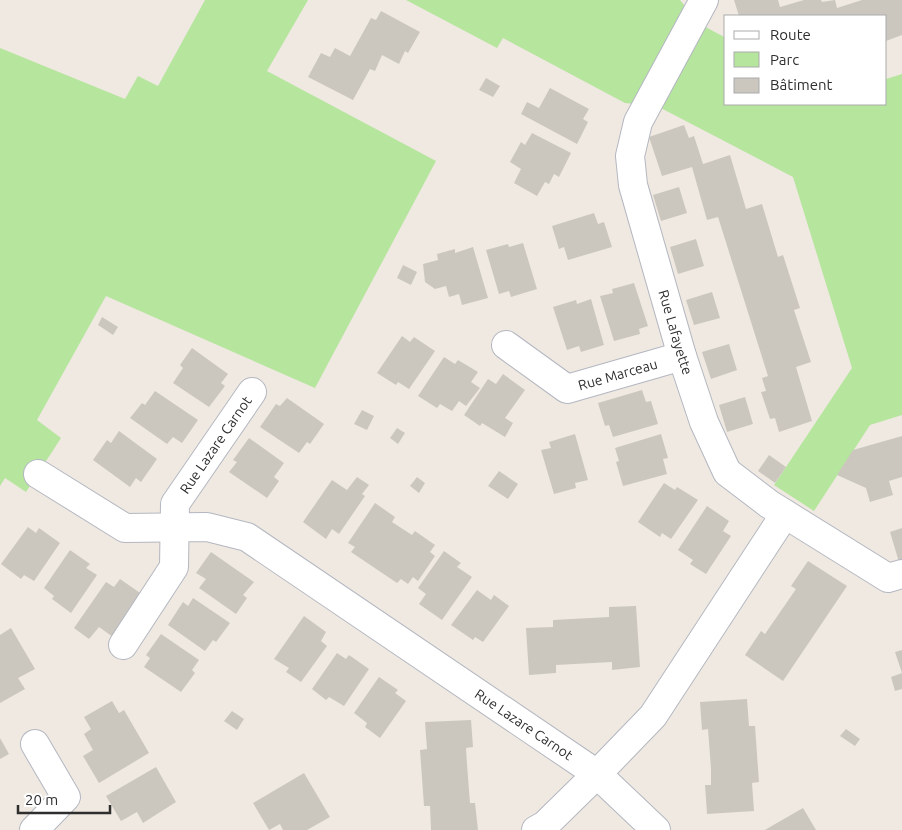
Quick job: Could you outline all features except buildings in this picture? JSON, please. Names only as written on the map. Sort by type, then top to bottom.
[{"type":"street","name":"Rue Lafayette","points":[[704,0],[638,122],[630,156],[633,185],[682,356],[704,422],[728,472],[785,514],[888,578],[902,574]]},
{"type":"street","name":"Rue Marceau","points":[[506,345],[567,389],[682,356]]},
{"type":"street","name":"Rue Lazare Carnot","points":[[123,645],[174,568],[175,504],[252,392]]},
{"type":"street","name":"Rue Lazare Carnot","points":[[38,474],[125,528],[207,527],[247,537],[597,774],[656,830]]},
{"type":"street","points":[[536,830],[546,824],[653,716],[785,514]]},
{"type":"street","points":[[34,830],[66,797],[35,744]]},
{"type":"green space","points":[[205,0],[308,0],[267,71],[436,161],[315,388],[106,296],[37,420],[61,438],[26,492],[5,478],[0,486],[0,48],[125,99],[138,76],[158,86]]},
{"type":"green space","points":[[406,0],[680,0],[700,24],[724,37],[724,105],[887,105],[887,79],[902,74],[902,415],[870,425],[814,511],[774,485],[852,368],[793,177],[657,106],[625,103],[503,38],[497,48]]}]
